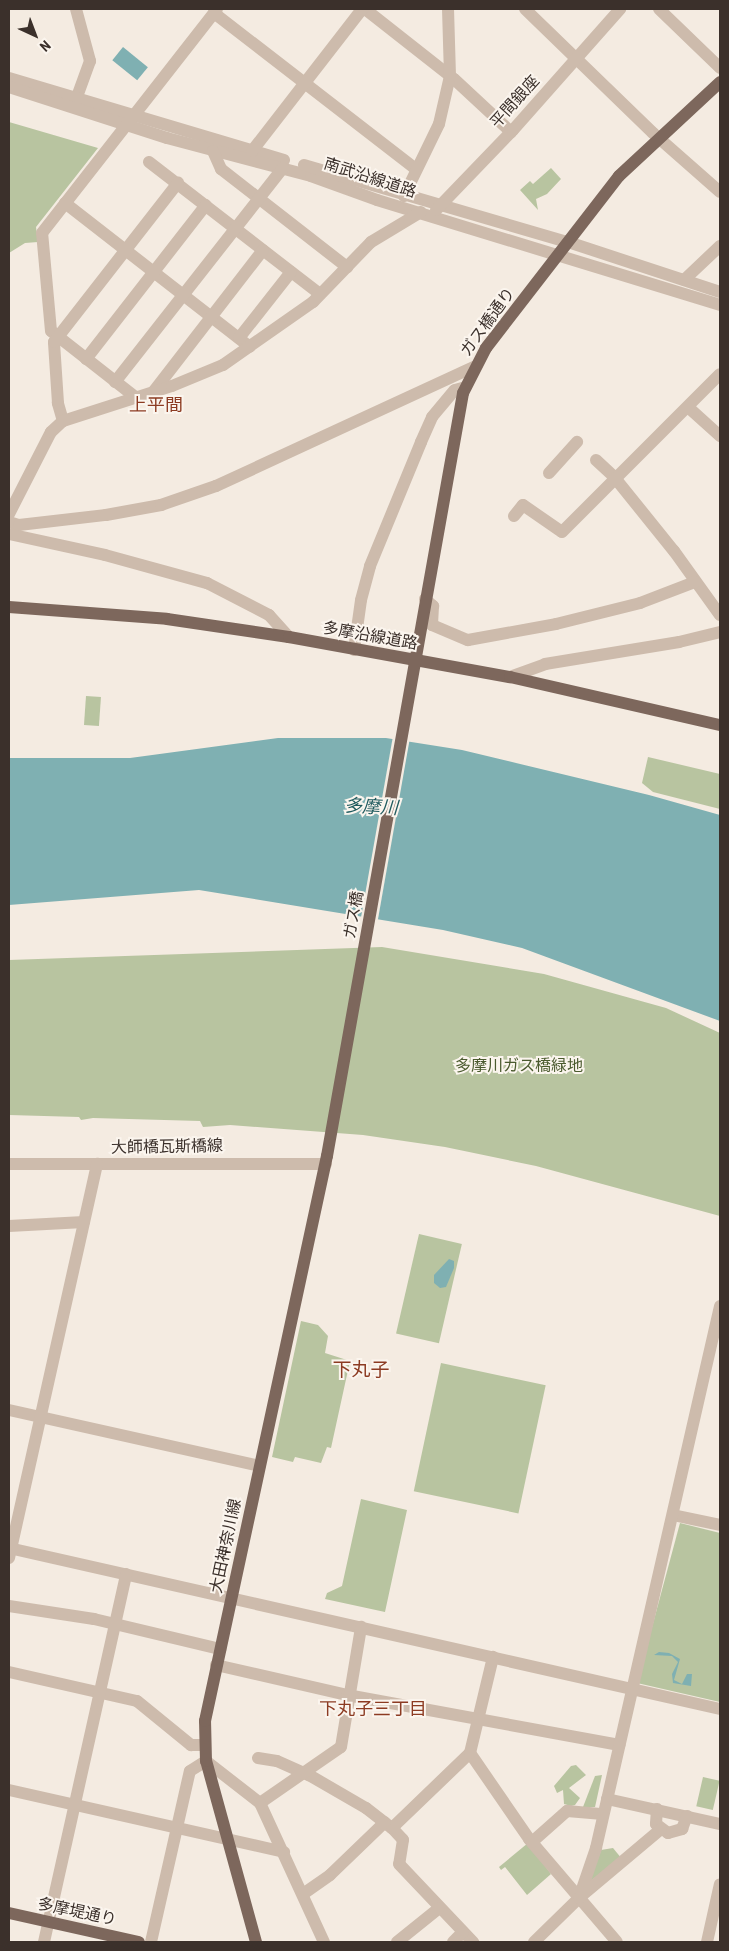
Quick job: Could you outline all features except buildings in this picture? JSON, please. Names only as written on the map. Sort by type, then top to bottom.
[{"type":"main road","name":"ガス橋通り","points":[[412,679],[455,431],[466,387],[474,367],[619,176],[657,137],[720,82]]},
{"type":"main road","name":"多摩沿線道路","points":[[9,607],[167,619],[289,637],[510,677],[720,725]]},
{"type":"main road","name":"ガス橋","points":[[327,1160],[412,679]]},
{"type":"main road","name":"大田神奈川線","points":[[256,1942],[206,1761],[204,1745],[205,1721],[327,1160]]},
{"type":"main road","name":"多摩堤通り","points":[[9,1913],[138,1942]]},
{"type":"street","points":[[76,9],[90,61],[77,97]]},
{"type":"street","points":[[252,150],[364,9],[450,76],[512,132]]},
{"type":"street","points":[[525,9],[657,137],[720,192]]},
{"type":"street","name":"平間銀座","points":[[63,421],[134,396],[154,391],[223,365],[245,342],[317,298],[371,242],[431,211],[512,132],[620,9]]},
{"type":"street","points":[[660,9],[720,68]]},
{"type":"street","points":[[404,196],[439,124],[450,76],[450,10]]},
{"type":"street","points":[[9,514],[51,432],[63,421],[58,403],[54,334],[42,233],[215,11],[304,83],[416,169]]},
{"type":"street","name":"南武沿線道路","points":[[10,87],[28,84],[77,97],[213,151],[283,168],[431,211],[720,305]]},
{"type":"street","name":"南武沿線道路","points":[[10,87],[252,150],[404,196],[431,211],[568,242],[720,292]]},
{"type":"street","points":[[213,151],[221,169],[347,267]]},
{"type":"street","points":[[149,162],[291,272],[317,298]]},
{"type":"street","points":[[115,382],[182,294],[283,168]]},
{"type":"street","points":[[54,334],[126,250],[178,183]]},
{"type":"street","points":[[65,203],[245,342],[291,272]]},
{"type":"street","points":[[86,359],[206,205]]},
{"type":"street","points":[[684,280],[720,246]]},
{"type":"street","points":[[154,391],[263,250]]},
{"type":"street","points":[[54,334],[134,396]]},
{"type":"street","points":[[9,522],[19,525],[106,515],[162,505],[216,486],[474,367]]},
{"type":"street","points":[[514,516],[523,506],[562,532],[615,478],[689,408],[720,374]]},
{"type":"street","points":[[354,650],[361,600],[370,566],[432,416],[454,390],[466,387]]},
{"type":"street","points":[[689,408],[720,436]]},
{"type":"street","points":[[549,473],[577,442]]},
{"type":"street","points":[[596,460],[615,478],[674,550],[720,615]]},
{"type":"street","points":[[9,534],[105,554],[207,583],[269,615],[289,637]]},
{"type":"street","points":[[425,599],[433,606],[432,625],[468,640],[640,603],[695,582]]},
{"type":"street","points":[[510,677],[546,664],[692,639],[720,632]]},
{"type":"street","points":[[692,639],[696,645],[720,640]]},
{"type":"street","name":"大師橋瓦斯橋線","points":[[9,1164],[327,1160]]},
{"type":"street","points":[[97,1164],[10,1552],[126,1574],[720,1709]]},
{"type":"street","points":[[9,1226],[84,1222]]},
{"type":"street","points":[[579,1898],[596,1848],[720,1306]]},
{"type":"street","points":[[9,1410],[260,1466]]},
{"type":"street","points":[[673,1515],[720,1525]]},
{"type":"street","points":[[44,1942],[126,1574]]},
{"type":"street","points":[[9,1606],[115,1624],[220,1649]]},
{"type":"street","points":[[260,1803],[341,1747],[347,1695],[361,1627]]},
{"type":"street","points":[[303,1894],[330,1875],[470,1753],[493,1657]]},
{"type":"street","points":[[216,1665],[347,1695],[479,1717],[619,1745]]},
{"type":"street","points":[[9,1672],[136,1701],[191,1745],[204,1745]]},
{"type":"street","points":[[470,1753],[532,1842],[617,1942]]},
{"type":"street","points":[[258,1758],[277,1761],[305,1773],[345,1795],[388,1825],[403,1840],[399,1864],[438,1909],[472,1942]]},
{"type":"street","points":[[151,1942],[190,1771],[206,1761],[260,1803],[324,1942]]},
{"type":"street","points":[[9,1790],[284,1852]]},
{"type":"street","points":[[607,1798],[720,1824]]},
{"type":"street","points":[[657,1810],[655,1819],[661,1829],[676,1832],[684,1826],[687,1816]]},
{"type":"street","points":[[532,1842],[567,1812],[603,1814]]},
{"type":"street","points":[[534,1942],[579,1898],[661,1829]]},
{"type":"street","points":[[707,1942],[717,1914],[720,1884]]},
{"type":"street","points":[[397,1942],[438,1909]]},
{"type":"street","points":[[453,1942],[463,1932]]},
{"type":"green space","points":[[9,122],[98,148],[36,227],[38,242],[25,243],[9,253]]},
{"type":"green space","points":[[551,168],[561,179],[547,194],[536,199],[538,210],[520,190],[530,181],[533,184]]},
{"type":"green space","points":[[86,696],[101,697],[99,726],[84,725]]},
{"type":"green space","points":[[648,757],[720,774],[720,809],[653,792],[642,783]]},
{"type":"green space","name":"多摩川ガス橋緑地","points":[[382,947],[544,974],[666,1008],[720,1033],[720,1216],[536,1166],[445,1147],[363,1135],[230,1125],[203,1127],[200,1121],[93,1118],[81,1120],[79,1117],[9,1115],[9,960]]},
{"type":"green space","points":[[419,1234],[462,1244],[439,1343],[396,1333]]},
{"type":"green space","points":[[301,1321],[318,1325],[328,1336],[325,1353],[350,1361],[331,1448],[327,1447],[321,1463],[295,1457],[293,1462],[272,1457]]},
{"type":"green space","points":[[441,1363],[546,1385],[518,1513],[414,1491]]},
{"type":"green space","points":[[361,1499],[407,1510],[385,1612],[325,1599],[327,1593],[342,1586]]},
{"type":"green space","points":[[680,1523],[720,1533],[720,1702],[637,1683]]},
{"type":"green space","points":[[576,1765],[586,1775],[569,1788],[580,1798],[575,1805],[571,1806],[564,1804],[563,1790],[557,1793],[554,1786],[571,1766]]},
{"type":"green space","points":[[602,1775],[595,1807],[583,1807],[595,1776]]},
{"type":"green space","points":[[703,1777],[720,1781],[713,1810],[696,1806]]},
{"type":"green space","points":[[528,1843],[551,1874],[527,1895],[505,1867],[501,1870],[499,1867]]},
{"type":"green space","points":[[613,1848],[622,1859],[590,1881],[601,1850]]},
{"type":"water","points":[[123,47],[148,67],[137,80],[112,60]]},
{"type":"water","name":"多摩川","points":[[278,738],[386,738],[462,750],[649,795],[720,815],[720,1021],[522,948],[443,930],[199,890],[9,905],[9,758],[130,758]]},
{"type":"water","points":[[449,1259],[454,1261],[454,1268],[446,1287],[440,1288],[434,1283],[434,1275]]},
{"type":"water","points":[[659,1652],[669,1653],[680,1659],[674,1680],[682,1684],[687,1674],[692,1674],[691,1686],[673,1683],[672,1674],[678,1662],[672,1656],[654,1655]]},
{"type":"pier","points":[[393,736],[410,739],[377,922],[361,919]]},
{"type":"district","name":"上平間","points":[[156,405]]},
{"type":"district","name":"下丸子","points":[[361,1370]]},
{"type":"district","name":"下丸子三丁目","points":[[373,1709]]}]
